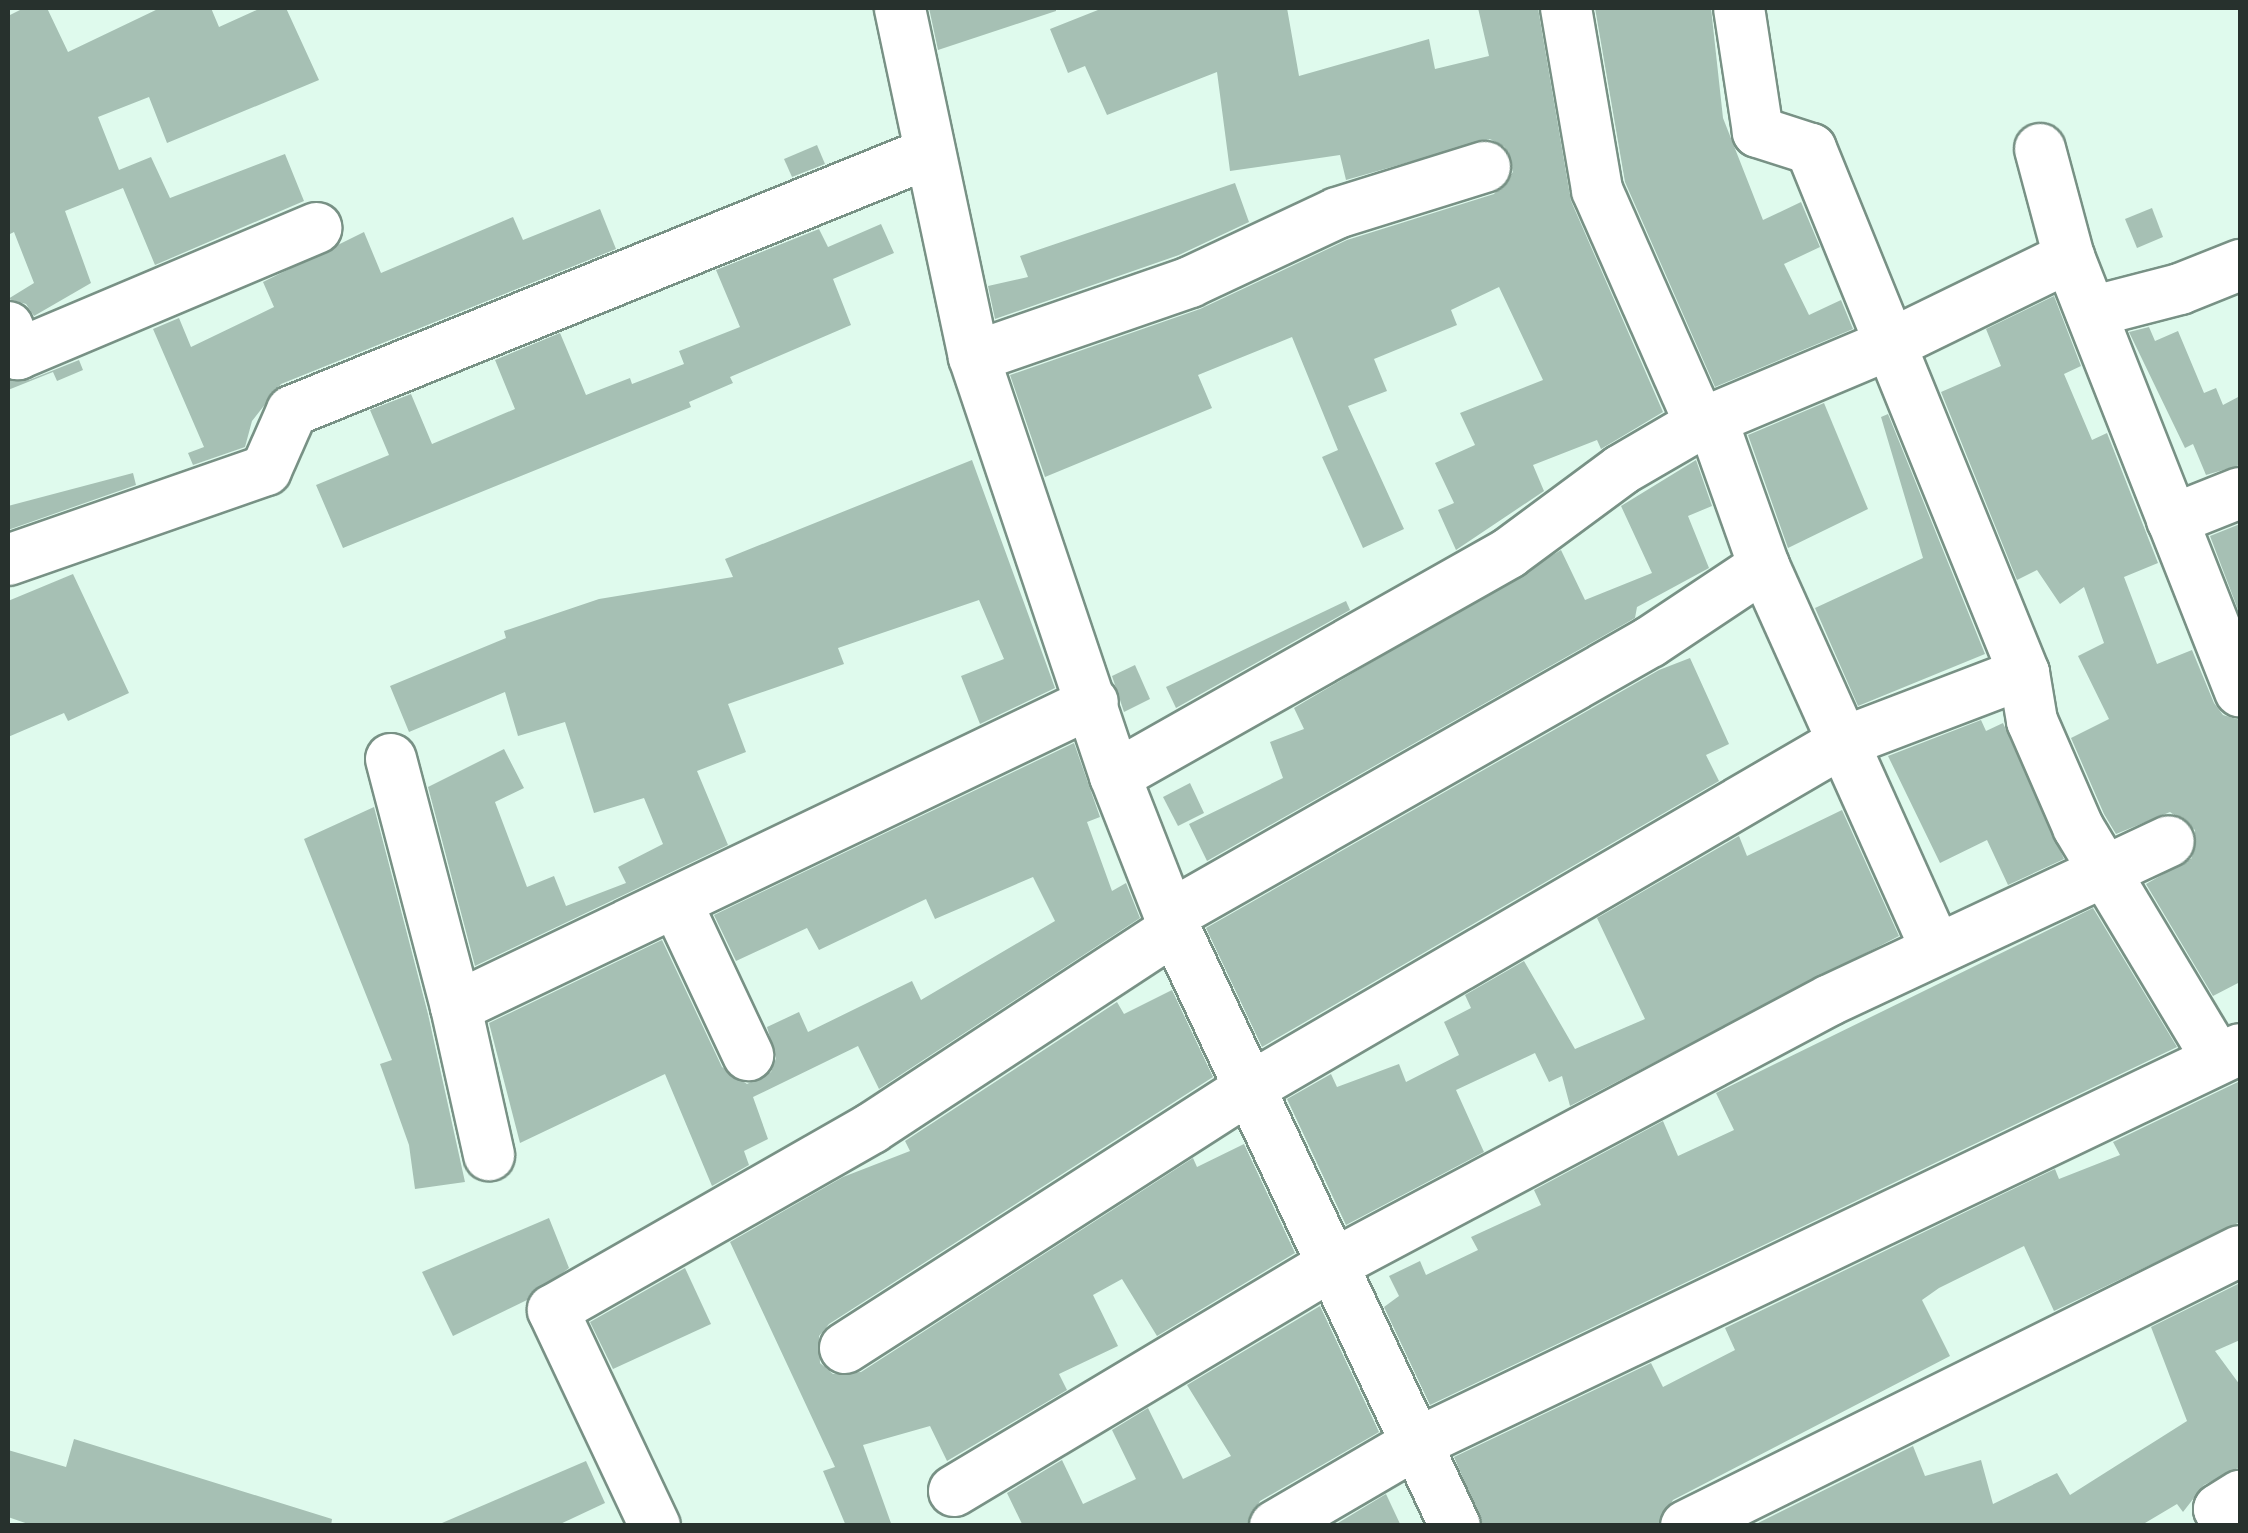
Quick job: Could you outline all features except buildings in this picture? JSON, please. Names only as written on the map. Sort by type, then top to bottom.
[{"type":"street","points":[[900,8],[974,357],[1115,776],[1172,923],[1455,1526]]},
{"type":"street","points":[[1566,8],[1597,190],[1706,422],[1841,743],[1936,948]]},
{"type":"street","points":[[1275,1526],[1416,1443],[2228,1053],[2103,869],[2032,721],[2017,642],[1920,429],[1893,343],[1810,149],[1758,132],[1739,8]]},
{"type":"street","points":[[2040,149],[2069,257],[2240,692]]},
{"type":"street","points":[[8,560],[266,470],[292,411],[929,153]]},
{"type":"street","points":[[974,357],[1190,282],[1337,212],[1485,168]]},
{"type":"street","points":[[8,327],[18,354],[316,228]]},
{"type":"street","points":[[1115,776],[1509,553],[1570,504],[1706,422],[1893,343],[2069,257]]},
{"type":"street","points":[[2091,312],[2180,290],[2240,265]]},
{"type":"street","points":[[2172,520],[2240,493]]},
{"type":"street","points":[[654,1526],[553,1310],[872,1128],[1172,923],[1650,642],[1764,566]]},
{"type":"street","points":[[845,1348],[1252,1088],[1841,743],[2024,673]]},
{"type":"street","points":[[456,1007],[678,906],[1093,702]]},
{"type":"street","points":[[391,759],[456,1007],[489,1155]]},
{"type":"street","points":[[954,1491],[1330,1266],[1936,948],[2169,841]]},
{"type":"street","points":[[678,906],[748,1055]]},
{"type":"street","points":[[1686,1526],[2240,1251]]}]
